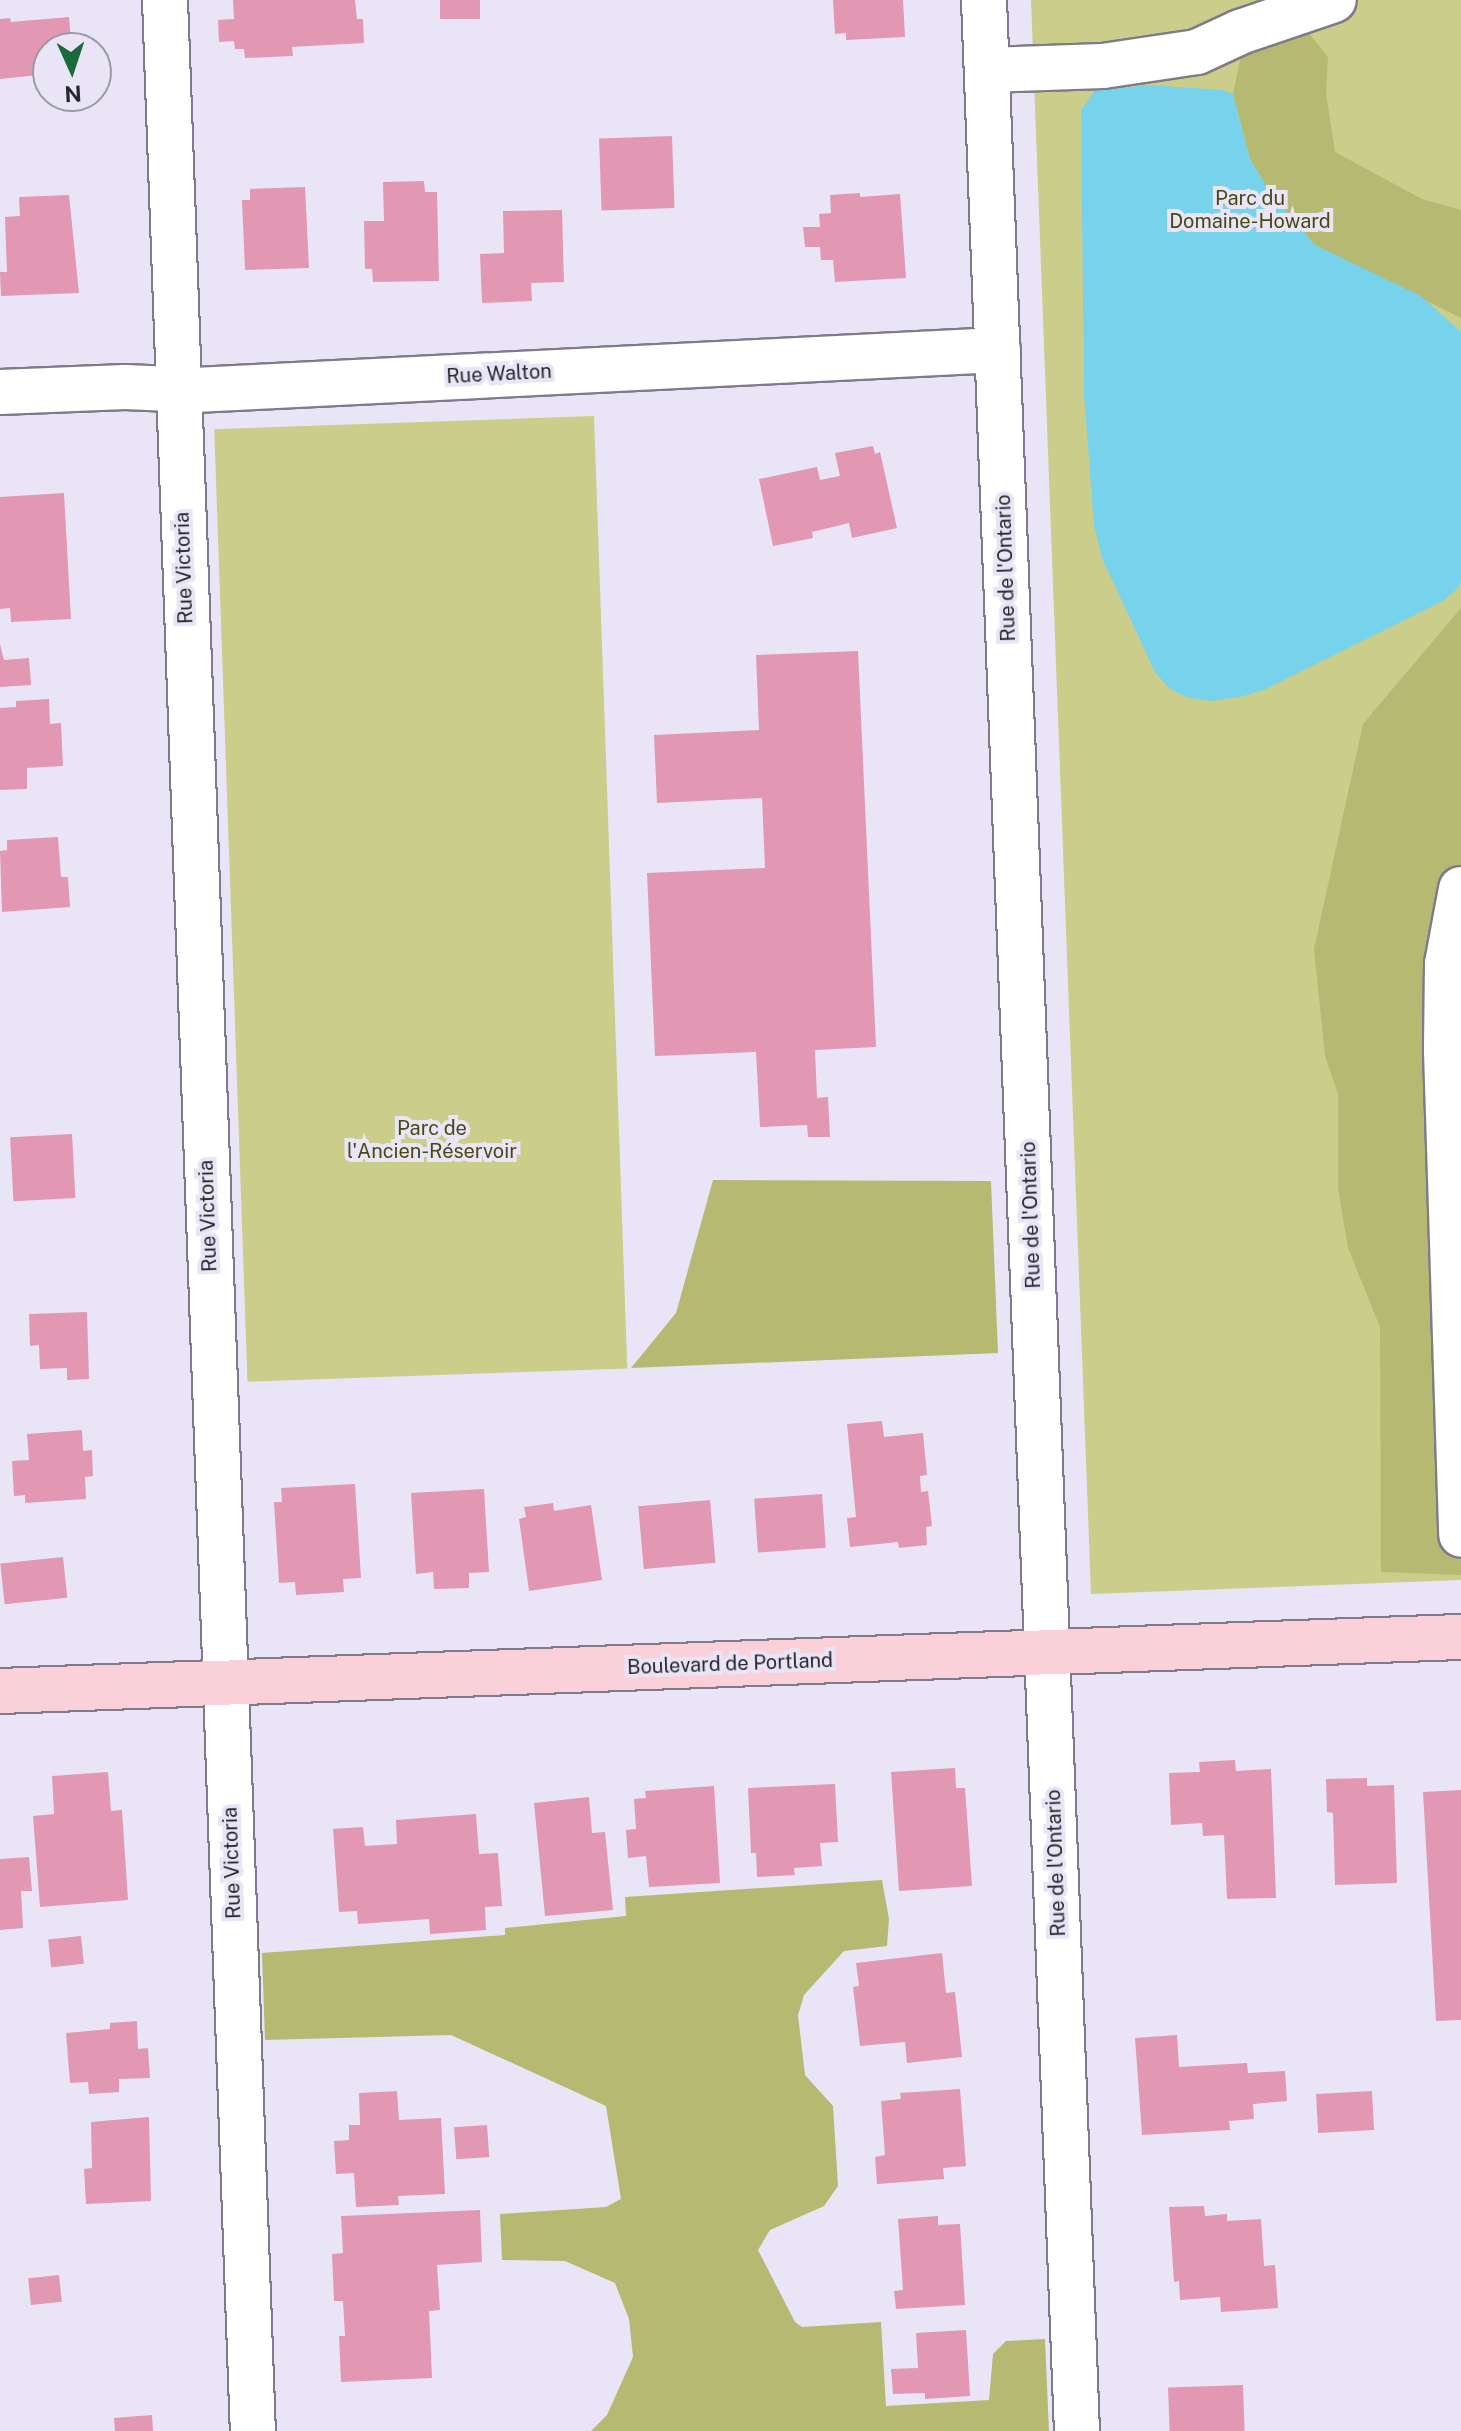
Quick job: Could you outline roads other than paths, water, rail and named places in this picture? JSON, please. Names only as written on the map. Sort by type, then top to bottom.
[{"type":"main road","name":"Boulevard de Portland","points":[[0,1691],[1461,1637]]},
{"type":"street","name":"Rue Victoria","points":[[165,0],[253,2431]]},
{"type":"street","name":"Rue de l'Ontario","points":[[984,0],[1077,2431]]},
{"type":"street","points":[[987,70],[1103,66],[1197,52],[1240,32],[1334,0]]},
{"type":"street","name":"Rue Walton","points":[[0,392],[125,387],[177,390],[998,350]]},
{"type":"street","points":[[1461,889],[1447,964],[1446,1051],[1461,1535]]},
{"type":"water","points":[[1147,85],[1222,90],[1233,94],[1250,159],[1271,194],[1315,245],[1421,296],[1461,332],[1461,580],[1458,588],[1443,601],[1264,690],[1210,701],[1186,697],[1169,688],[1155,672],[1102,558],[1094,525],[1084,395],[1081,110],[1095,91]]},
{"type":"park label","name":"Parc du Domaine-Howard","points":[[1250,210]]},
{"type":"park label","name":"Parc de l'Ancien-Réservoir","points":[[432,1140]]}]
